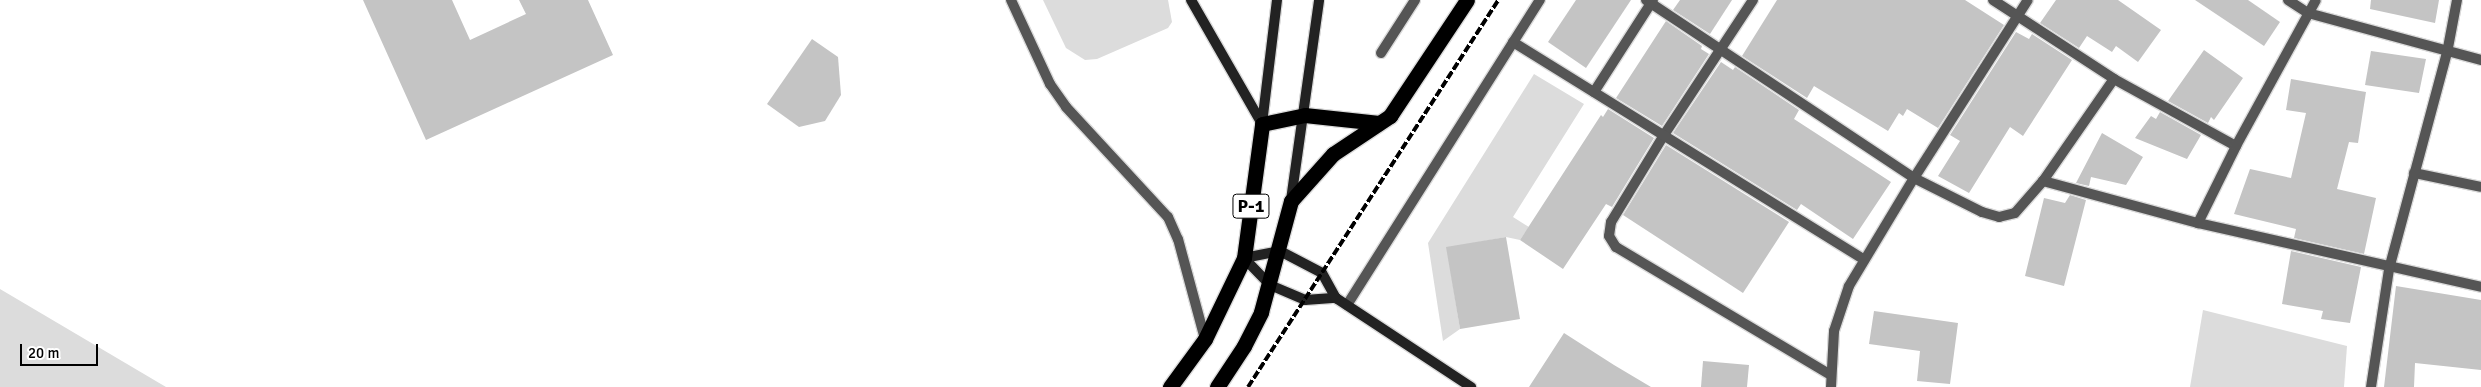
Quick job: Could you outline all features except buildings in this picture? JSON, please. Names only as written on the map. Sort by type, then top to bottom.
[{"type":"highway","name":"P-1","points":[[1217,387],[1244,346],[1270,285],[1291,201],[1333,154],[1379,123],[1397,108],[1467,0]]},
{"type":"highway","points":[[1262,124],[1304,115],[1379,123]]},
{"type":"highway","name":"P-1","points":[[1170,387],[1205,339],[1244,258],[1262,124]]},
{"type":"street","points":[[1011,0],[1050,84],[1066,107],[1168,217],[1178,239],[1205,339]]},
{"type":"street","points":[[1192,0],[1262,124]]},
{"type":"street","points":[[1262,124],[1277,0]]},
{"type":"street","points":[[1291,201],[1319,0]]},
{"type":"street","points":[[1381,53],[1415,0]]},
{"type":"street","points":[[1347,305],[1540,0]]},
{"type":"street","points":[[1753,0],[1664,135],[1611,222],[1609,236],[1616,246],[1831,375]]},
{"type":"street","points":[[1993,0],[2114,79],[2236,146]]},
{"type":"street","points":[[1831,387],[1836,323],[1863,260],[2028,0]]},
{"type":"street","points":[[2288,0],[2308,13],[2447,53],[2481,60]]},
{"type":"street","points":[[2198,223],[2236,146],[2316,0]]},
{"type":"street","points":[[2371,387],[2389,269],[2447,53],[2457,0]]},
{"type":"street","points":[[1594,92],[1650,1],[1720,51],[1914,178],[1982,212],[1999,217],[2015,214],[2042,181],[2114,79]]},
{"type":"street","points":[[1512,42],[1863,260]]},
{"type":"street","points":[[2414,173],[2481,187]]},
{"type":"street","points":[[2042,181],[2198,223],[2389,269],[2481,287]]},
{"type":"street","points":[[1244,258],[1280,251],[1322,273],[1336,298],[1471,387]]},
{"type":"street","points":[[1244,258],[1270,285],[1304,300],[1336,298]]},
{"type":"shaded area","points":[[1043,0],[1168,0],[1172,22],[1168,28],[1097,59],[1085,60],[1066,48]]},
{"type":"shaded area","points":[[1534,74],[1584,104],[1513,217],[1529,227],[1520,240],[1506,237],[1447,248],[1460,329],[1443,341],[1428,243]]},
{"type":"shaded area","points":[[0,289],[166,387],[0,387]]},
{"type":"shaded area","points":[[2203,310],[2347,346],[2344,387],[2190,387]]},
{"type":"railway","points":[[1248,387],[1498,0]]}]
